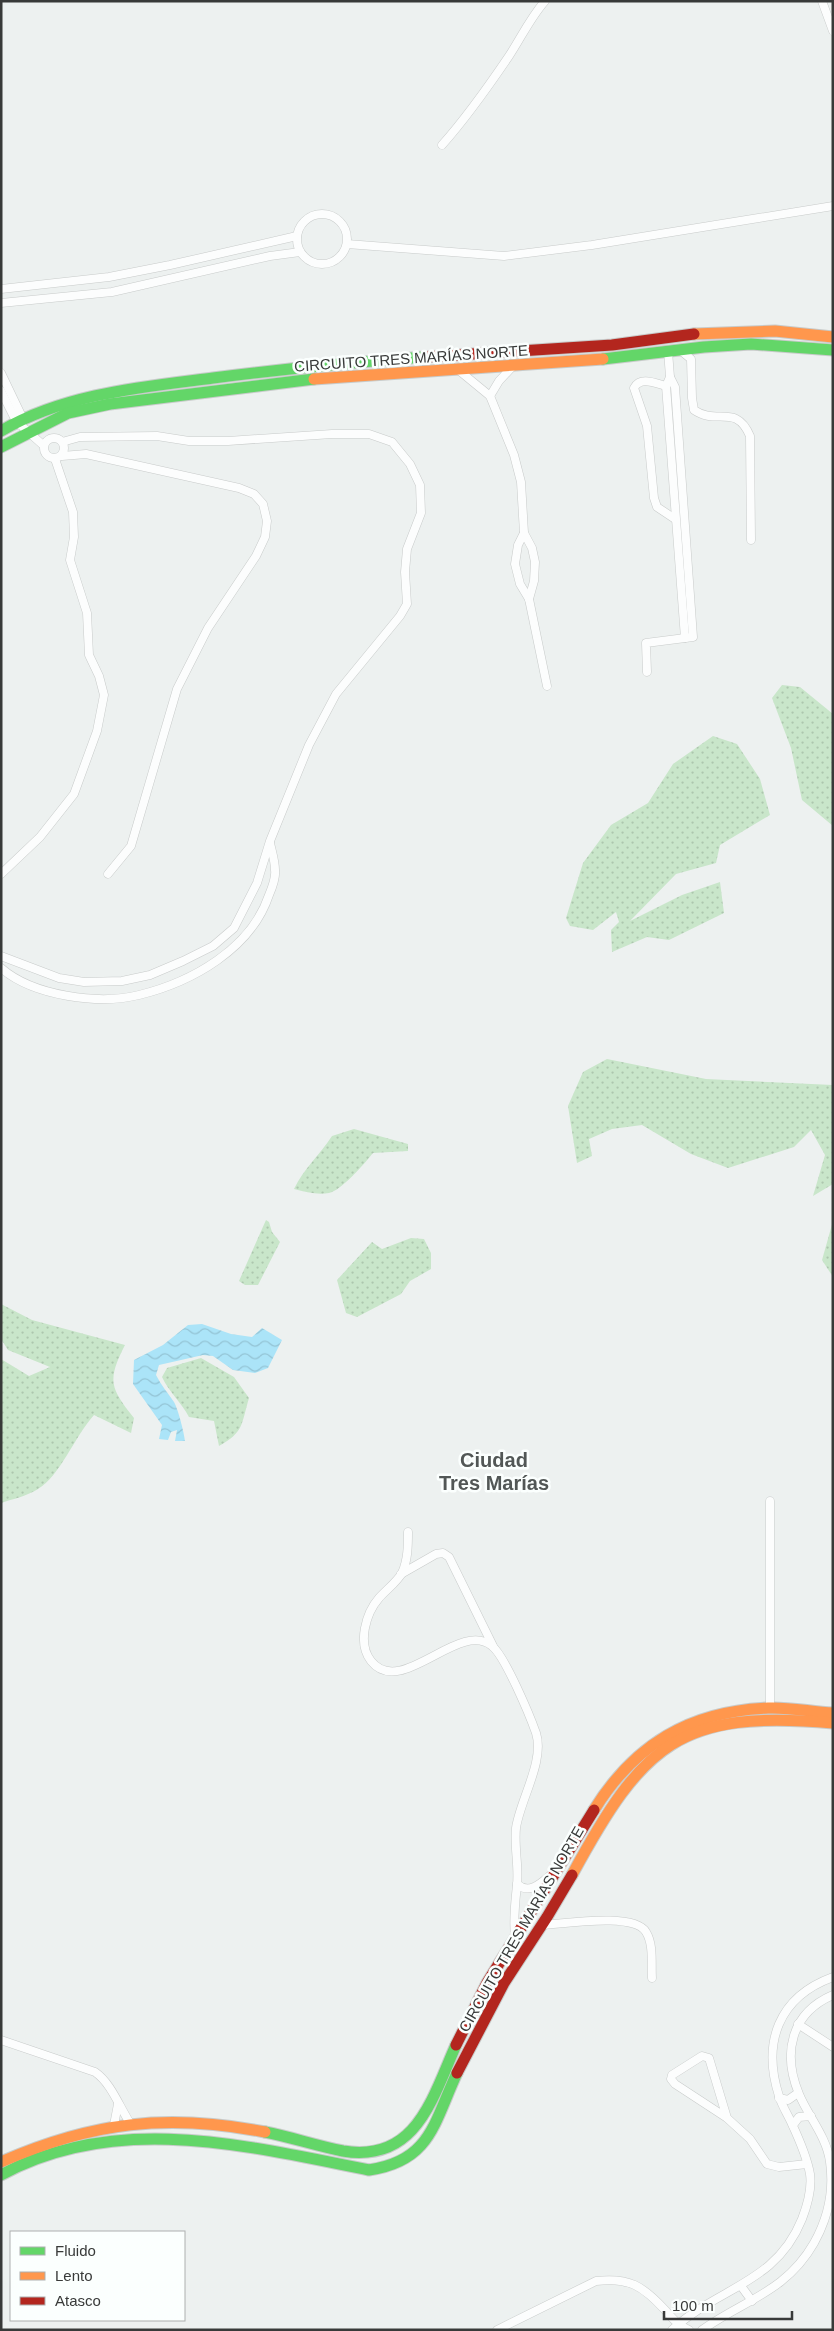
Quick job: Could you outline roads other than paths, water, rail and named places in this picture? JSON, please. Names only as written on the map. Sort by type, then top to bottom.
[{"type":"street","points":[[442,145],[466,119],[510,54],[534,13],[545,1]]},
{"type":"street","points":[[822,1],[833,31]]},
{"type":"street","points":[[348,244],[504,256],[592,245],[833,206]]},
{"type":"street","points":[[324,214],[336,218],[345,228],[348,244],[341,256],[328,264],[312,262],[300,252],[297,236],[302,224],[312,216],[324,214]]},
{"type":"street","points":[[1,288],[118,275],[170,266],[297,236]]},
{"type":"street","points":[[2,304],[112,292],[270,256],[300,252]]},
{"type":"street","name":"CIRCUITO TRES MARÍAS NORTE","points":[[1,431],[20,420],[94,396],[135,388],[333,363],[603,345],[678,335],[731,331],[775,331],[833,337]]},
{"type":"street","name":"CIRCUITO TRES MARÍAS NORTE","points":[[1,447],[28,432],[68,414],[110,404],[309,379],[456,368],[591,362],[704,347],[751,344],[833,350]]},
{"type":"street","points":[[704,347],[691,359],[694,410],[702,416],[734,417],[745,423],[750,436],[751,540]]},
{"type":"street","points":[[685,638],[666,386],[670,377],[674,351],[691,359]]},
{"type":"street","points":[[490,396],[499,381],[514,365]]},
{"type":"street","points":[[456,368],[490,396],[504,428],[516,464],[521,482],[524,533],[532,548],[535,562],[534,581],[529,599]]},
{"type":"street","points":[[1,373],[20,420]]},
{"type":"street","points":[[647,672],[646,643],[693,637],[686,525],[674,387],[670,377]]},
{"type":"street","points":[[666,386],[641,381],[636,383],[634,388],[647,426],[654,498],[657,507],[675,523],[686,525]]},
{"type":"street","points":[[1,391],[28,432],[43,445]]},
{"type":"street","points":[[1,956],[58,978],[84,982],[122,981],[150,975],[182,961],[212,946],[234,928],[256,883],[270,842],[309,745],[336,694],[400,616],[407,604],[405,572],[407,549],[421,513],[420,485],[410,464],[392,442],[369,434],[332,434],[228,441],[189,441],[157,436],[90,437],[62,442]]},
{"type":"street","points":[[1,874],[40,837],[74,794],[97,731],[104,695],[99,676],[89,655],[87,613],[70,560],[74,537],[73,512],[59,457],[64,449],[62,442],[56,438],[48,439],[43,445],[43,452],[48,458],[59,457],[86,454],[239,488],[254,494],[263,504],[267,521],[265,537],[256,556],[208,628],[177,689],[131,846],[108,874]]},
{"type":"street","points":[[524,533],[518,545],[515,564],[520,584],[529,599],[547,686]]},
{"type":"street","points":[[1,968],[35,987],[79,998],[106,999],[138,996],[186,977],[221,957],[244,939],[256,924],[265,909],[276,870],[270,842]]},
{"type":"street","points":[[770,1501],[770,1708]]},
{"type":"street","points":[[401,1574],[405,1564],[408,1532]]},
{"type":"street","points":[[493,1646],[484,1641],[465,1642],[450,1647],[409,1669],[396,1671],[380,1669],[370,1660],[364,1645],[369,1615],[377,1600],[401,1574],[436,1554],[443,1553],[450,1558],[526,1708],[537,1736],[536,1762],[520,1808],[516,1830],[517,1884],[513,1917],[516,1938]]},
{"type":"street","name":"CIRCUITO TRES MARÍAS NORTE","points":[[1,2162],[26,2150],[57,2140],[114,2125],[130,2123],[209,2123],[256,2130],[351,2151],[374,2152],[389,2148],[405,2138],[421,2118],[469,2016],[611,1785],[633,1759],[657,1741],[748,1710],[770,1708],[833,1713]]},
{"type":"street","name":"CIRCUITO TRES MARÍAS NORTE","points":[[1,2176],[18,2165],[44,2155],[117,2139],[160,2137],[202,2139],[369,2170],[391,2167],[410,2156],[426,2142],[481,2024],[505,1982],[561,1895],[600,1823],[624,1786],[646,1762],[703,1724],[772,1718],[833,1723]]},
{"type":"street","points":[[517,1884],[522,1888],[529,1889],[537,1886],[560,1867]]},
{"type":"street","points":[[542,1926],[602,1920],[636,1923],[645,1930],[650,1940],[652,1978]]},
{"type":"street","points":[[675,2327],[716,2298],[741,2286],[776,2261],[792,2240],[803,2217],[809,2195],[810,2176],[793,2124],[779,2098],[772,2068],[772,2045],[778,2022],[795,1999],[819,1982],[833,1977]]},
{"type":"street","points":[[702,2330],[719,2318],[768,2293],[791,2274],[830,2217],[831,2180],[829,2145],[798,2093],[790,2054],[794,2029],[807,2012],[833,1995]]},
{"type":"street","points":[[798,2024],[833,2047]]},
{"type":"street","points":[[1,2040],[95,2072],[106,2083],[130,2123]]},
{"type":"street","points":[[727,2118],[709,2058],[702,2056],[672,2075],[671,2079],[675,2084],[727,2118],[750,2139],[768,2164],[779,2166],[807,2164]]},
{"type":"street","points":[[779,2098],[788,2100],[798,2093]]},
{"type":"street","points":[[114,2125],[118,2104]]},
{"type":"street","points":[[793,2124],[799,2117],[811,2116]]},
{"type":"street","points":[[317,2160],[321,2144]]},
{"type":"street","points":[[497,2330],[596,2281],[615,2279],[627,2281],[644,2290],[675,2327],[689,2330]]},
{"type":"street","points":[[741,2286],[752,2301]]},
{"type":"water","points":[[202,1324],[231,1334],[252,1337],[262,1328],[282,1340],[268,1368],[255,1373],[233,1370],[213,1356],[203,1355],[159,1365],[156,1375],[176,1405],[185,1441],[175,1441],[177,1430],[171,1432],[168,1440],[159,1439],[162,1425],[133,1384],[134,1360],[163,1345],[188,1325]]},
{"type":"district","name":"Ciudad Tres Marías","points":[[494,1472]]}]
